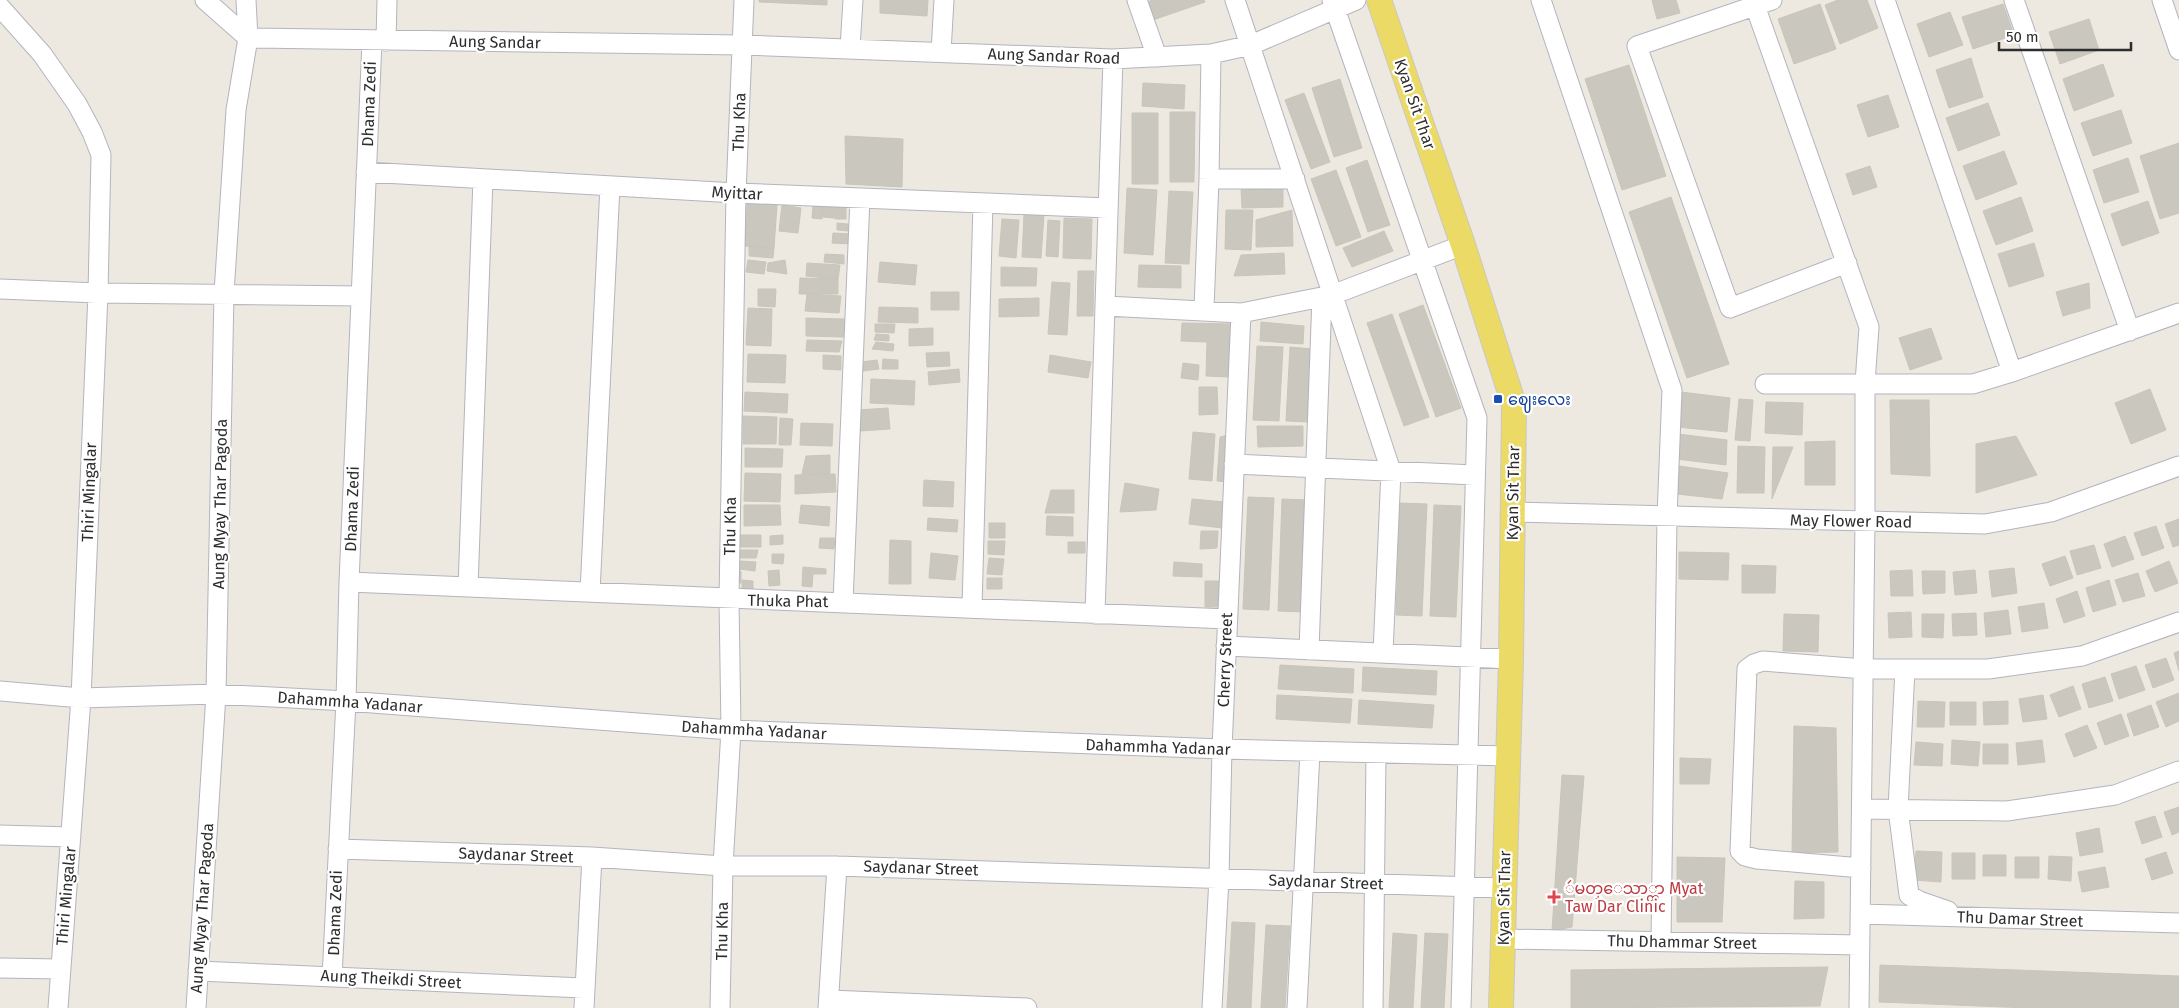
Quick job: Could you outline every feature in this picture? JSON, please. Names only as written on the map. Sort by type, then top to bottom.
[{"type":"main road","name":"Kyan Sit Thar","points":[[1380,0],[1463,245],[1514,405],[1511,659],[1501,1008]]},
{"type":"street","points":[[205,0],[248,38]]},
{"type":"street","name":"Aung Myay Thar Pagoda","points":[[196,1008],[216,694],[224,293],[236,110],[248,38],[246,0]]},
{"type":"street","name":"Dhama Zedi","points":[[332,977],[346,700],[366,172],[379,41],[387,0]]},
{"type":"street","name":"Thu Kha","points":[[720,1008],[723,866],[731,730],[729,600],[736,193],[744,0]]},
{"type":"street","points":[[850,48],[853,0]]},
{"type":"street","points":[[941,52],[944,0]]},
{"type":"street","points":[[1137,0],[1157,57]]},
{"type":"street","points":[[1235,0],[1252,45],[1295,179],[1327,296],[1391,471],[1383,653]]},
{"type":"street","name":"Aung Sandar Road","points":[[742,45],[1113,59],[1210,54],[1252,45],[1333,5],[1356,0]]},
{"type":"street","points":[[1541,0],[1672,390],[1667,517],[1661,941]]},
{"type":"street","points":[[1885,0],[2012,372]]},
{"type":"street","points":[[2014,0],[2130,331]]},
{"type":"street","points":[[2162,0],[2179,50]]},
{"type":"street","points":[[1847,263],[1730,308],[1637,46],[1760,2],[1869,327],[1865,383],[1866,521],[1859,1008]]},
{"type":"street","points":[[1333,5],[1477,418],[1461,1008]]},
{"type":"street","name":"Thiri Mingalar","points":[[0,7],[42,54],[77,104],[101,155],[98,293],[81,698],[58,1008]]},
{"type":"street","name":"Aung Sandar","points":[[248,38],[742,45]]},
{"type":"street","points":[[1204,310],[1209,179],[1210,54]]},
{"type":"street","points":[[1095,614],[1113,59]]},
{"type":"street","name":"Myittar","points":[[366,172],[736,193],[1108,208]]},
{"type":"street","points":[[468,587],[482,178]]},
{"type":"street","points":[[1209,179],[1295,179]]},
{"type":"street","points":[[590,592],[610,186]]},
{"type":"street","points":[[843,602],[860,198]]},
{"type":"street","points":[[972,608],[983,203]]},
{"type":"street","points":[[1106,306],[1241,313],[1327,296],[1463,245]]},
{"type":"street","points":[[0,289],[98,293],[361,296]]},
{"type":"street","points":[[1310,650],[1316,467],[1327,296]]},
{"type":"street","name":"Cherry Street","points":[[1212,1008],[1219,878],[1227,620],[1241,313]]},
{"type":"street","points":[[1765,384],[1972,384],[2179,314]]},
{"type":"street","points":[[1234,464],[1475,475]]},
{"type":"street","name":"May Flower Road","points":[[1513,512],[1985,524],[2052,512],[2179,466]]},
{"type":"street","name":"Thuka Phat","points":[[349,582],[729,600],[843,602],[1227,620]]},
{"type":"street","points":[[1861,868],[1757,859],[1745,856],[1740,851],[1747,669],[1763,661],[1864,669],[1988,669],[2082,656],[2179,622]]},
{"type":"street","points":[[1226,646],[1511,659]]},
{"type":"street","points":[[1905,669],[1898,809],[1909,895],[1919,901],[1968,918]]},
{"type":"street","name":"Dahammha Yadanar","points":[[0,691],[81,698],[216,694],[346,700],[731,730],[1310,752],[1508,756]]},
{"type":"street","points":[[1297,1008],[1310,752]]},
{"type":"street","points":[[1373,1008],[1376,754]]},
{"type":"street","points":[[1862,809],[2007,812],[2115,794],[2179,771]]},
{"type":"street","points":[[0,835],[72,837]]},
{"type":"street","name":"Saydanar Street","points":[[338,849],[592,858],[723,866],[837,866],[1504,888]]},
{"type":"street","points":[[584,1008],[592,858]]},
{"type":"street","points":[[837,866],[829,1004],[1027,1008]]},
{"type":"street","points":[[2150,922],[2179,911]]},
{"type":"street","name":"Thu Damar Street","points":[[1861,914],[2179,923]]},
{"type":"street","name":"Thu Dhammar Street","points":[[1503,938],[1860,945]]},
{"type":"street","points":[[0,968],[60,970]]},
{"type":"street","name":"Aung Theikdi Street","points":[[198,971],[584,988]]},
{"type":"building","points":[[759,0],[827,0],[827,5],[759,2]]},
{"type":"building","points":[[880,0],[928,0],[927,16],[880,13]]},
{"type":"building","points":[[1152,0],[1204,0],[1205,2],[1150,21],[1143,4]]},
{"type":"building","points":[[1652,0],[1676,0],[1680,13],[1657,19]]},
{"type":"building","points":[[1838,0],[1867,0],[1878,28],[1840,44],[1825,5]]},
{"type":"building","points":[[1820,4],[1836,49],[1794,64],[1778,19]]},
{"type":"building","points":[[2003,4],[2014,35],[1973,49],[1962,17]]},
{"type":"building","points":[[1950,12],[1963,45],[1929,57],[1917,24]]},
{"type":"building","points":[[2089,19],[2099,50],[2060,64],[2049,32]]},
{"type":"building","points":[[1971,58],[1983,97],[1949,108],[1936,70]]},
{"type":"building","points":[[2103,64],[2114,96],[2074,111],[2063,79]]},
{"type":"building","points":[[1629,65],[1666,176],[1622,190],[1585,79]]},
{"type":"building","points":[[1340,79],[1362,148],[1334,157],[1312,88]]},
{"type":"building","points":[[1143,83],[1185,85],[1184,109],[1142,106]]},
{"type":"building","points":[[1304,93],[1330,162],[1311,169],[1285,100]]},
{"type":"building","points":[[1888,95],[1899,127],[1868,137],[1857,105]]},
{"type":"building","points":[[1988,103],[2000,135],[1958,151],[1946,118]]},
{"type":"building","points":[[2121,110],[2132,143],[2093,156],[2081,123]]},
{"type":"building","points":[[1170,112],[1195,112],[1194,182],[1170,182]]},
{"type":"building","points":[[1132,113],[1158,113],[1158,184],[1132,184]]},
{"type":"building","points":[[845,136],[903,139],[902,187],[846,184]]},
{"type":"building","points":[[2179,143],[2179,213],[2160,219],[2140,156]]},
{"type":"building","points":[[2004,151],[2017,184],[1976,200],[1963,166]]},
{"type":"building","points":[[2128,158],[2139,192],[2104,203],[2093,170]]},
{"type":"building","points":[[1367,160],[1390,225],[1368,232],[1346,168]]},
{"type":"building","points":[[1870,166],[1877,187],[1853,195],[1846,174]]},
{"type":"building","points":[[1336,170],[1361,237],[1336,246],[1311,179]]},
{"type":"building","points":[[1127,188],[1157,190],[1153,255],[1124,253]]},
{"type":"building","points":[[1283,188],[1283,207],[1242,208],[1241,190]]},
{"type":"building","points":[[1169,191],[1193,192],[1189,264],[1165,263]]},
{"type":"building","points":[[1671,197],[1729,364],[1687,378],[1629,212]]},
{"type":"building","points":[[2021,197],[2033,231],[1996,245],[1983,211]]},
{"type":"building","points":[[2148,201],[2159,233],[2122,246],[2111,214]]},
{"type":"building","points":[[824,202],[835,203],[834,218],[823,217]]},
{"type":"building","points":[[747,203],[777,205],[774,248],[745,246]]},
{"type":"building","points":[[782,205],[801,208],[798,233],[779,231]]},
{"type":"building","points":[[813,206],[823,207],[822,219],[812,218]]},
{"type":"building","points":[[835,206],[846,206],[846,219],[835,219]]},
{"type":"building","points":[[1226,210],[1253,210],[1251,250],[1225,249]]},
{"type":"building","points":[[1292,210],[1293,246],[1256,247],[1256,220]]},
{"type":"building","points":[[1024,214],[1044,215],[1041,258],[1022,257]]},
{"type":"building","points":[[1064,218],[1092,219],[1091,259],[1063,258]]},
{"type":"building","points":[[1002,219],[1019,220],[1016,258],[999,256]]},
{"type":"building","points":[[1048,220],[1060,221],[1058,257],[1046,256]]},
{"type":"building","points":[[837,223],[848,224],[848,231],[837,230]]},
{"type":"building","points":[[1384,231],[1393,251],[1352,267],[1343,248]]},
{"type":"building","points":[[833,233],[852,234],[852,244],[832,243]]},
{"type":"building","points":[[2034,243],[2044,276],[2009,287],[1998,254]]},
{"type":"building","points":[[749,246],[774,248],[773,258],[749,256]]},
{"type":"building","points":[[1284,253],[1285,274],[1234,276],[1241,255]]},
{"type":"building","points":[[825,254],[844,255],[844,264],[824,262]]},
{"type":"building","points":[[748,260],[766,262],[764,274],[746,272]]},
{"type":"building","points":[[785,260],[787,274],[767,271],[768,263]]},
{"type":"building","points":[[880,262],[917,265],[915,285],[878,282]]},
{"type":"building","points":[[807,263],[840,265],[838,279],[806,276]]},
{"type":"building","points":[[1139,265],[1181,266],[1181,288],[1138,287]]},
{"type":"building","points":[[1001,267],[1037,268],[1036,286],[1001,286]]},
{"type":"building","points":[[1078,271],[1094,271],[1093,316],[1077,316]]},
{"type":"building","points":[[800,278],[838,279],[838,294],[799,294]]},
{"type":"building","points":[[1052,282],[1070,283],[1067,335],[1048,334]]},
{"type":"building","points":[[2089,283],[2090,308],[2063,316],[2056,292]]},
{"type":"building","points":[[758,289],[776,289],[775,307],[758,306]]},
{"type":"building","points":[[931,292],[959,292],[959,310],[931,310]]},
{"type":"building","points":[[807,294],[841,296],[839,313],[805,311]]},
{"type":"building","points":[[1039,298],[1039,316],[999,317],[999,299]]},
{"type":"building","points":[[1423,305],[1461,408],[1436,417],[1399,314]]},
{"type":"building","points":[[879,307],[918,308],[918,323],[878,322]]},
{"type":"building","points":[[748,308],[772,309],[771,346],[746,345]]},
{"type":"building","points":[[1392,314],[1429,417],[1404,426],[1367,323]]},
{"type":"building","points":[[806,318],[845,319],[844,337],[806,336]]},
{"type":"building","points":[[1261,322],[1304,326],[1303,344],[1260,341]]},
{"type":"building","points":[[1182,323],[1231,324],[1229,377],[1206,376],[1207,342],[1181,341]]},
{"type":"building","points":[[875,324],[895,324],[894,333],[875,332]]},
{"type":"building","points":[[933,328],[933,345],[909,346],[909,329]]},
{"type":"building","points":[[1931,328],[1942,359],[1910,370],[1899,338]]},
{"type":"building","points":[[876,334],[889,335],[889,341],[874,340]]},
{"type":"building","points":[[807,340],[842,341],[839,352],[806,351]]},
{"type":"building","points":[[876,342],[894,344],[893,351],[872,349]]},
{"type":"building","points":[[1257,346],[1283,347],[1279,421],[1253,420]]},
{"type":"building","points":[[1290,347],[1313,349],[1308,422],[1286,421]]},
{"type":"building","points":[[949,352],[950,366],[927,367],[926,353]]},
{"type":"building","points":[[748,354],[786,355],[785,383],[747,382]]},
{"type":"building","points":[[823,355],[841,356],[841,370],[823,369]]},
{"type":"building","points":[[1050,355],[1091,362],[1088,378],[1048,372]]},
{"type":"building","points":[[883,359],[898,360],[898,369],[882,369]]},
{"type":"building","points":[[877,360],[879,369],[863,371],[861,362]]},
{"type":"building","points":[[1183,363],[1199,365],[1198,380],[1181,378]]},
{"type":"building","points":[[959,369],[960,382],[929,385],[928,372]]},
{"type":"building","points":[[871,379],[915,381],[914,405],[870,403]]},
{"type":"building","points":[[1199,387],[1217,387],[1218,414],[1199,415]]},
{"type":"building","points":[[2150,389],[2166,430],[2131,444],[2115,403]]},
{"type":"building","points":[[745,392],[788,394],[787,413],[744,411]]},
{"type":"building","points":[[1681,392],[1730,398],[1727,432],[1677,427]]},
{"type":"building","points":[[1739,399],[1753,400],[1750,441],[1735,440]]},
{"type":"building","points":[[1890,400],[1929,400],[1930,476],[1891,474]]},
{"type":"building","points":[[1766,402],[1803,403],[1802,435],[1765,433]]},
{"type":"building","points":[[888,408],[890,429],[860,431],[858,410]]},
{"type":"building","points":[[743,416],[777,417],[776,444],[743,444]]},
{"type":"building","points":[[780,418],[793,419],[791,445],[779,445]]},
{"type":"building","points":[[801,423],[833,424],[832,446],[800,445]]},
{"type":"building","points":[[1257,426],[1303,426],[1303,446],[1258,447]]},
{"type":"building","points":[[1193,432],[1215,434],[1212,481],[1189,479]]},
{"type":"building","points":[[1232,434],[1229,482],[1217,481],[1220,437]]},
{"type":"building","points":[[1678,434],[1727,440],[1726,465],[1676,459]]},
{"type":"building","points":[[2016,436],[2037,475],[1976,493],[1976,444]]},
{"type":"building","points":[[1835,441],[1835,485],[1805,485],[1805,442]]},
{"type":"building","points":[[1738,446],[1765,447],[1764,493],[1737,493]]},
{"type":"building","points":[[1773,447],[1793,447],[1772,499]]},
{"type":"building","points":[[745,448],[783,449],[782,467],[745,467]]},
{"type":"building","points":[[830,455],[830,474],[802,474],[806,456]]},
{"type":"building","points":[[1679,466],[1728,473],[1722,499],[1677,494]]},
{"type":"building","points":[[745,473],[781,474],[780,502],[744,501]]},
{"type":"building","points":[[835,474],[836,492],[795,494],[795,475]]},
{"type":"building","points":[[924,480],[954,482],[953,507],[923,506]]},
{"type":"building","points":[[1125,483],[1159,489],[1156,510],[1120,512]]},
{"type":"building","points":[[1051,490],[1074,490],[1074,513],[1045,513]]},
{"type":"building","points":[[1248,497],[1274,498],[1269,610],[1243,609]]},
{"type":"building","points":[[1192,499],[1225,502],[1222,528],[1189,524]]},
{"type":"building","points":[[1282,499],[1309,500],[1304,612],[1278,611]]},
{"type":"building","points":[[1400,503],[1427,504],[1422,616],[1396,615]]},
{"type":"building","points":[[744,505],[780,505],[781,525],[744,526]]},
{"type":"building","points":[[801,505],[830,507],[829,526],[799,523]]},
{"type":"building","points":[[1434,505],[1461,506],[1456,617],[1430,616]]},
{"type":"building","points":[[1047,516],[1073,517],[1073,536],[1046,535]]},
{"type":"building","points":[[928,518],[958,520],[957,532],[927,530]]},
{"type":"building","points":[[2179,519],[2179,545],[2173,547],[2165,524]]},
{"type":"building","points":[[989,523],[1005,523],[1005,538],[989,538]]},
{"type":"building","points":[[2156,526],[2164,548],[2142,556],[2134,533]]},
{"type":"building","points":[[1201,531],[1218,531],[1217,548],[1200,549]]},
{"type":"building","points":[[738,535],[761,535],[761,547],[738,547]]},
{"type":"building","points":[[783,535],[783,544],[770,545],[770,536]]},
{"type":"building","points":[[2125,536],[2134,559],[2112,567],[2104,544]]},
{"type":"building","points":[[820,538],[835,538],[834,549],[819,548]]},
{"type":"building","points":[[890,540],[911,541],[911,584],[889,584]]},
{"type":"building","points":[[988,541],[1005,541],[1004,555],[988,554]]},
{"type":"building","points":[[1068,542],[1085,542],[1085,553],[1068,553]]},
{"type":"building","points":[[2094,545],[2101,568],[2077,575],[2070,551]]},
{"type":"building","points":[[737,550],[758,550],[756,558],[737,558]]},
{"type":"building","points":[[1679,552],[1729,553],[1728,580],[1679,579]]},
{"type":"building","points":[[931,553],[958,556],[955,580],[929,578]]},
{"type":"building","points":[[772,554],[784,554],[783,564],[772,563]]},
{"type":"building","points":[[2065,556],[2073,578],[2050,586],[2042,564]]},
{"type":"building","points":[[989,558],[1004,559],[1002,575],[987,574]]},
{"type":"building","points":[[740,561],[756,562],[755,571],[739,569]]},
{"type":"building","points":[[2169,561],[2178,583],[2155,592],[2146,571]]},
{"type":"building","points":[[1174,562],[1202,564],[1202,577],[1173,576]]},
{"type":"building","points":[[1742,565],[1776,566],[1775,593],[1742,593]]},
{"type":"building","points":[[803,567],[826,569],[826,574],[813,574],[812,587],[802,586]]},
{"type":"building","points":[[2014,568],[2017,593],[1992,597],[1989,571]]},
{"type":"building","points":[[779,570],[780,585],[769,586],[768,571]]},
{"type":"building","points":[[1912,570],[1913,596],[1891,596],[1890,571]]},
{"type":"building","points":[[1975,570],[1977,593],[1955,595],[1953,572]]},
{"type":"building","points":[[741,571],[741,583],[730,584],[730,572]]},
{"type":"building","points":[[1922,571],[1945,571],[1945,593],[1923,594]]},
{"type":"building","points":[[2138,573],[2145,596],[2123,602],[2115,580]]},
{"type":"building","points":[[987,578],[1002,578],[1002,589],[987,589]]},
{"type":"building","points":[[742,580],[753,581],[753,590],[742,590]]},
{"type":"building","points":[[2109,580],[2116,605],[2093,612],[2086,588]]},
{"type":"building","points":[[1205,581],[1219,581],[1219,607],[1205,607]]},
{"type":"building","points":[[2077,591],[2085,616],[2064,623],[2056,599]]},
{"type":"building","points":[[2044,603],[2048,628],[2022,632],[2018,607]]},
{"type":"building","points":[[2008,610],[2011,634],[1986,637],[1984,613]]},
{"type":"building","points":[[1911,612],[1912,637],[1889,638],[1888,613]]},
{"type":"building","points":[[1976,613],[1977,635],[1953,636],[1952,614]]},
{"type":"building","points":[[1784,614],[1819,615],[1818,652],[1783,651]]},
{"type":"building","points":[[1922,614],[1944,614],[1943,638],[1922,637]]},
{"type":"building","points":[[2179,651],[2179,671],[2174,653]]},
{"type":"building","points":[[2166,658],[2174,680],[2153,688],[2145,665]]},
{"type":"building","points":[[1280,665],[1354,669],[1353,693],[1278,689]]},
{"type":"building","points":[[2136,666],[2145,690],[2119,699],[2111,674]]},
{"type":"building","points":[[1363,667],[1437,671],[1436,695],[1362,691]]},
{"type":"building","points":[[2105,677],[2113,701],[2089,708],[2082,684]]},
{"type":"building","points":[[2073,686],[2081,709],[2059,717],[2050,695]]},
{"type":"building","points":[[2179,693],[2179,721],[2166,727],[2156,702]]},
{"type":"building","points":[[1277,695],[1352,699],[1350,723],[1276,719]]},
{"type":"building","points":[[2043,695],[2047,719],[2023,722],[2019,699]]},
{"type":"building","points":[[1359,700],[1434,705],[1432,728],[1358,724]]},
{"type":"building","points":[[1918,701],[1945,702],[1944,727],[1917,727]]},
{"type":"building","points":[[2008,701],[2008,724],[1984,725],[1983,702]]},
{"type":"building","points":[[1950,702],[1976,702],[1976,725],[1950,725]]},
{"type":"building","points":[[2151,705],[2159,727],[2134,736],[2127,714]]},
{"type":"building","points":[[2121,714],[2129,736],[2105,745],[2097,723]]},
{"type":"building","points":[[2087,725],[2097,748],[2074,757],[2065,734]]},
{"type":"building","points":[[1794,726],[1836,728],[1838,852],[1792,853]]},
{"type":"building","points":[[1952,740],[1980,742],[1978,766],[1951,764]]},
{"type":"building","points":[[2042,740],[2045,762],[2018,765],[2016,743]]},
{"type":"building","points":[[1916,742],[1943,744],[1942,766],[1914,765]]},
{"type":"building","points":[[1983,744],[2008,744],[2008,764],[1983,764]]},
{"type":"building","points":[[1680,758],[1711,759],[1709,784],[1680,784]]},
{"type":"building","points":[[1562,775],[1584,776],[1572,927],[1552,931]]},
{"type":"building","points":[[2179,807],[2179,832],[2172,835],[2164,812]]},
{"type":"building","points":[[2155,816],[2162,837],[2142,844],[2135,822]]},
{"type":"building","points":[[2099,828],[2103,852],[2080,856],[2076,833]]},
{"type":"building","points":[[1916,851],[1942,852],[1941,882],[1914,880]]},
{"type":"building","points":[[2166,852],[2173,873],[2152,880],[2145,859]]},
{"type":"building","points":[[1952,853],[1975,853],[1975,879],[1952,879]]},
{"type":"building","points":[[1983,855],[2006,855],[2006,876],[1983,876]]},
{"type":"building","points":[[2049,856],[2072,857],[2071,881],[2048,879]]},
{"type":"building","points":[[1677,857],[1725,858],[1722,922],[1677,922]]},
{"type":"building","points":[[2015,857],[2039,857],[2039,878],[2015,878]]},
{"type":"building","points":[[2105,867],[2109,887],[2082,892],[2078,872]]},
{"type":"building","points":[[1795,881],[1824,882],[1824,918],[1794,919]]},
{"type":"building","points":[[1232,922],[1255,923],[1251,1008],[1227,1008]]},
{"type":"building","points":[[1266,925],[1290,926],[1285,1008],[1261,1008]]},
{"type":"building","points":[[1393,933],[1417,935],[1413,1008],[1389,1008]]},
{"type":"building","points":[[1425,933],[1448,934],[1444,1008],[1421,1008]]},
{"type":"building","points":[[1880,965],[2179,976],[2179,1008],[2029,1008],[1879,1002]]},
{"type":"building","points":[[1828,967],[1820,1006],[1571,1008],[1571,970]]},
{"type":"place","name":"ဈေးလေး","points":[[1498,399]]},
{"type":"place","name":"ဴမတ္ေသာ္တာ Myat Taw Dar Clinic","points":[[1554,897]]}]
